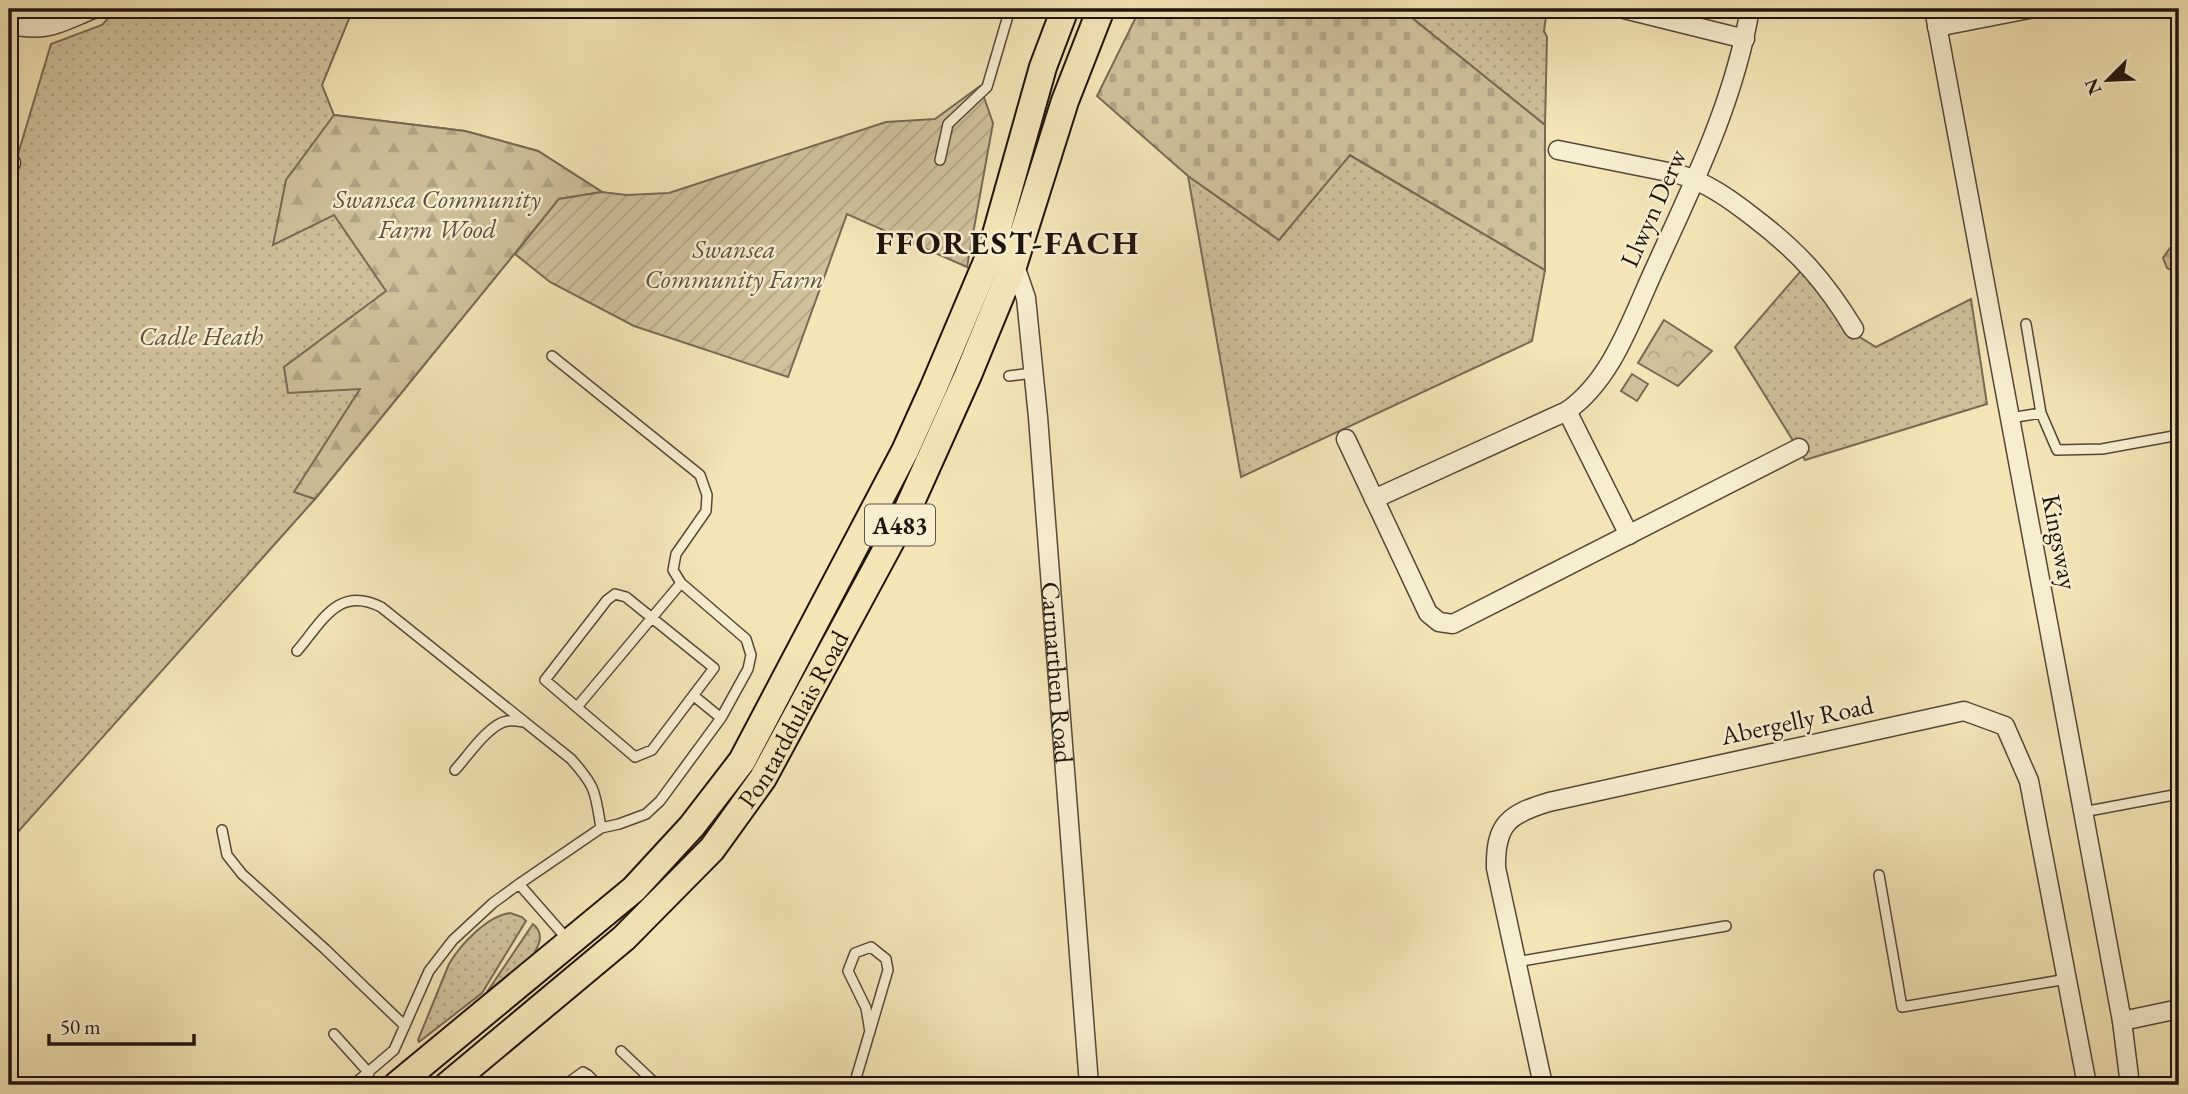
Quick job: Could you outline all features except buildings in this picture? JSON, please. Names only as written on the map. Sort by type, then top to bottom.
[{"type":"main road","name":"A483","points":[[1002,257],[1043,67],[1065,9]]},
{"type":"main road","name":"A483","points":[[1002,257],[1101,9]]},
{"type":"main road","name":"Pontarddulais Road","points":[[397,1085],[634,889],[692,826],[742,761],[905,451],[1002,257]]},
{"type":"main road","name":"Pontarddulais Road","points":[[448,1085],[624,937],[712,849],[763,778],[906,513],[968,375],[1002,257]]},
{"type":"street","points":[[9,25],[32,29],[49,28],[93,9]]},
{"type":"street","points":[[1624,9],[1745,39]]},
{"type":"street","name":"Llwyn Derw","points":[[1374,499],[1567,411],[1579,402],[1608,366],[1696,179],[1725,108],[1745,39],[1750,9]]},
{"type":"street","points":[[1936,18],[2029,9]]},
{"type":"street","name":"Kingsway","points":[[1936,18],[2122,1021],[2130,1085]]},
{"type":"street","points":[[1558,149],[1696,179],[1733,202],[1802,257],[1821,279],[1854,329]]},
{"type":"street","name":"Carmarthen Road","points":[[1002,257],[1026,298],[1038,416],[1089,1085]]},
{"type":"street","points":[[1567,411],[1629,535]]},
{"type":"street","points":[[1346,439],[1428,613],[1439,622],[1453,624],[1799,448]]},
{"type":"street","name":"Abergelly Road","points":[[1543,1085],[1496,868],[1498,837],[1504,825],[1520,812],[1549,802],[1964,711],[2004,726],[2029,781],[2087,1085]]},
{"type":"street","points":[[2122,1021],[2179,1009]]},
{"type":"lane","points":[[620,9],[635,13],[658,9]]},
{"type":"lane","points":[[940,160],[948,124],[986,87],[1010,9]]},
{"type":"lane","points":[[2025,324],[2041,412],[2057,450],[2102,449],[2179,435]]},
{"type":"lane","points":[[353,1085],[394,1050],[429,971],[453,940],[493,903],[601,828],[646,814],[660,801],[721,718],[748,669],[751,655],[746,639],[681,583],[673,570],[676,554],[706,511],[707,495],[700,475],[552,356]]},
{"type":"lane","points":[[1009,376],[1032,373]]},
{"type":"lane","points":[[2010,418],[2041,412]]},
{"type":"lane","points":[[576,707],[681,583]]},
{"type":"lane","points":[[615,594],[626,597],[652,618],[714,668],[652,750],[635,757],[545,680],[607,600],[615,594]]},
{"type":"lane","points":[[297,651],[337,605],[351,600],[367,600],[381,607],[570,759],[588,779],[595,792],[601,828]]},
{"type":"lane","points":[[694,696],[721,718]]},
{"type":"lane","points":[[455,770],[498,724],[508,721],[524,722]]},
{"type":"lane","points":[[2083,811],[2179,794]]},
{"type":"lane","points":[[222,830],[227,855],[242,874],[405,1026]]},
{"type":"lane","points":[[1878,875],[1902,1007],[2067,979]]},
{"type":"lane","points":[[519,884],[571,943]]},
{"type":"lane","points":[[1516,962],[1726,926]]},
{"type":"lane","points":[[854,1085],[870,1032],[888,970],[886,959],[871,947],[855,953],[848,971],[866,1008],[870,1032]]},
{"type":"lane","points":[[334,1034],[369,1073]]},
{"type":"lane","points":[[621,1051],[657,1085]]},
{"type":"lane","points":[[565,1085],[583,1072],[598,1085]]},
{"type":"green space","name":"Cadle Heath","points":[[117,9],[353,9],[322,85],[334,115],[465,131],[538,151],[602,192],[559,199],[315,499],[9,842],[9,184],[51,44],[102,25]]},
{"type":"green space","points":[[1140,9],[1401,9],[1545,125],[1545,270],[1350,155],[1279,240],[1188,176],[1097,96]]},
{"type":"green space","points":[[1401,9],[1547,9],[1544,31],[1547,37],[1545,125]]},
{"type":"green space","name":"Swansea Community Farm","points":[[980,86],[993,123],[967,267],[847,214],[788,377],[634,326],[550,282],[515,254],[559,199],[602,192],[626,195],[669,193],[886,122],[935,119]]},
{"type":"green space","name":"Swansea Community Farm Wood","points":[[334,115],[465,131],[538,151],[602,192],[559,199],[315,499],[294,492],[360,389],[288,393],[284,367],[386,291],[334,215],[273,245],[286,180]]},
{"type":"green space","points":[[1349,155],[1545,270],[1532,341],[1241,477],[1188,176],[1279,240]]},
{"type":"green space","points":[[2179,242],[2179,274],[2167,268],[2163,258],[2170,248]]},
{"type":"green space","points":[[1806,265],[1858,336],[1876,347],[1971,299],[1987,404],[1805,460],[1735,347]]},
{"type":"green space","points":[[1664,320],[1712,351],[1678,386],[1638,363]]},
{"type":"green space","points":[[1632,374],[1648,384],[1637,401],[1621,391]]},
{"type":"green space","points":[[510,913],[526,921],[482,993],[419,1042],[454,956],[483,925]]},
{"type":"green space","points":[[533,924],[539,932],[539,942],[534,953],[516,973],[487,992]]},
{"type":"district","name":"FFOREST-FACH","points":[[1008,242]]}]
